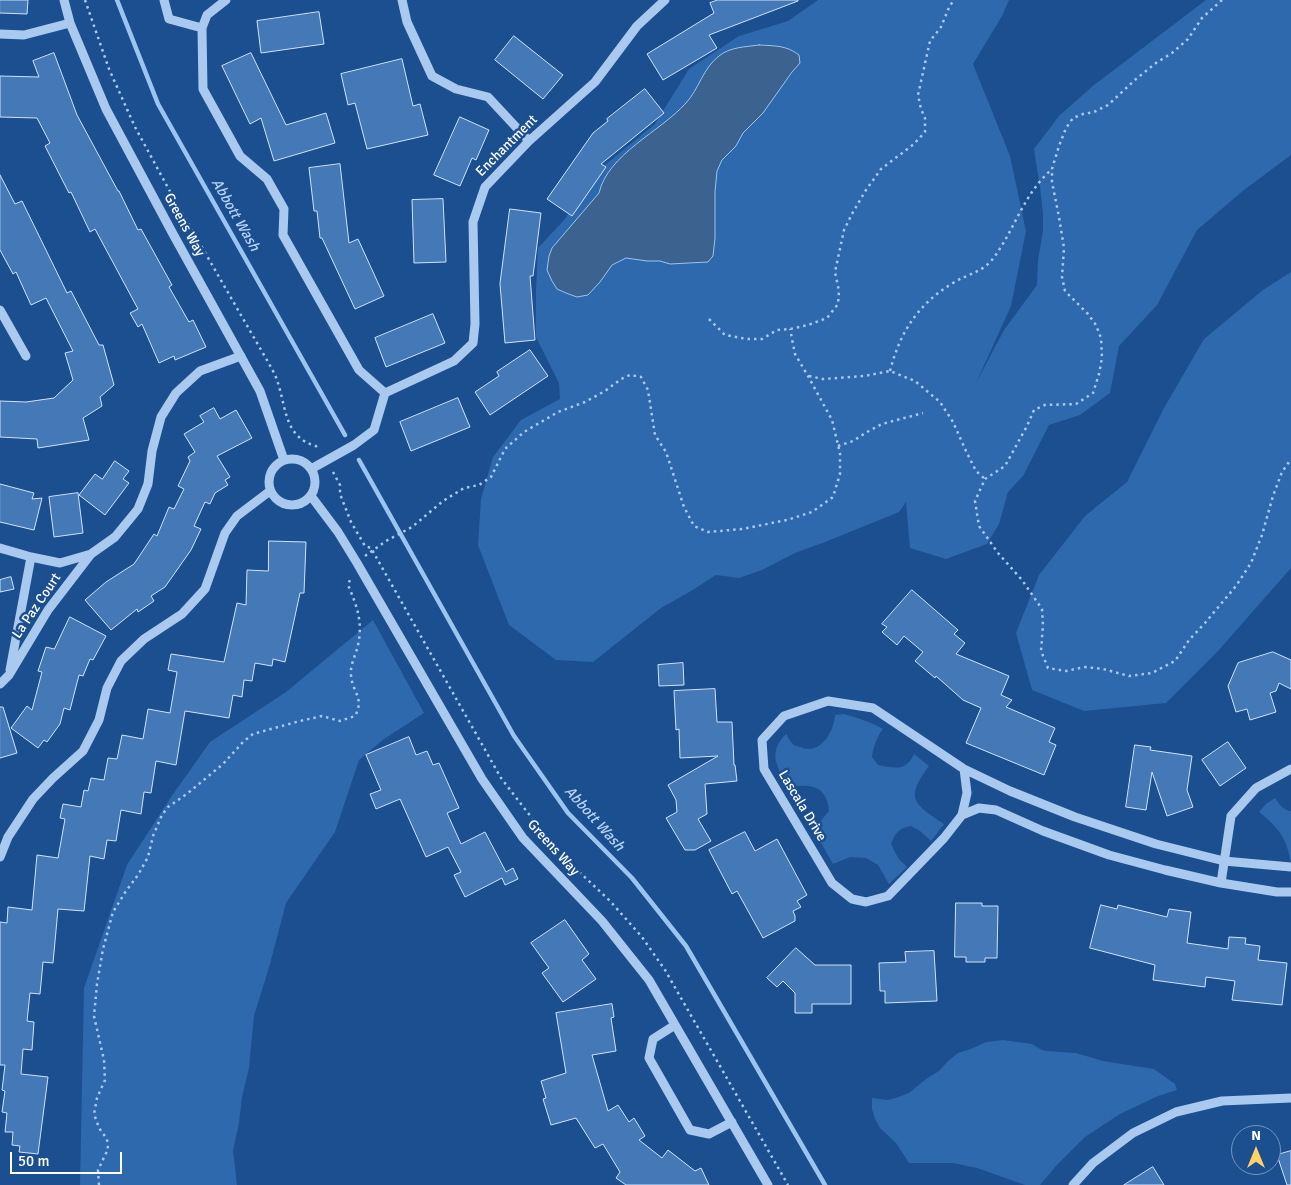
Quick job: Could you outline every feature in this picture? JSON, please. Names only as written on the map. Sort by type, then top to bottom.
[{"type":"street","name":"Greens Way","points":[[64,0],[70,23],[106,109],[172,234],[260,391],[284,460]]},
{"type":"street","points":[[164,0],[169,19],[202,28]]},
{"type":"street","points":[[226,0],[207,15],[202,28],[203,89],[240,156],[267,179],[284,209],[283,235],[359,370],[385,393],[374,430],[354,445],[311,469]]},
{"type":"street","points":[[402,0],[407,22],[432,76],[456,89],[488,97],[529,141]]},
{"type":"street","name":"Enchantment","points":[[385,393],[454,361],[472,343],[475,324],[472,222],[485,187],[529,141],[595,82],[637,26],[665,0]]},
{"type":"street","points":[[0,34],[24,35],[70,23]]},
{"type":"street","points":[[0,310],[26,356]]},
{"type":"street","points":[[0,548],[60,563],[91,554],[115,537],[138,509],[148,484],[152,451],[161,417],[176,393],[200,371],[241,356]]},
{"type":"street","points":[[284,460],[299,460],[306,463],[311,469],[315,482],[314,490],[311,496],[299,504],[286,504],[279,501],[270,490],[270,476],[273,469],[284,460]]},
{"type":"street","points":[[0,857],[8,837],[33,799],[53,778],[83,752],[99,720],[107,688],[121,661],[144,639],[182,614],[205,589],[225,533],[237,516],[270,490]]},
{"type":"street","name":"Greens Way","points":[[311,496],[338,532],[357,562],[482,780],[523,838],[602,921],[649,980],[768,1185]]},
{"type":"street","name":"La Paz Court","points":[[0,684],[9,676],[48,610],[91,554]]},
{"type":"street","name":"La Paz Court","points":[[9,676],[31,557]]},
{"type":"street","name":"Lascala Drive","points":[[964,770],[967,793],[962,816],[944,838],[888,896],[866,902],[852,899],[832,883],[764,770],[762,740],[784,716],[828,702],[873,708],[964,770],[1075,817],[1156,844],[1224,861],[1291,867]]},
{"type":"street","points":[[1221,883],[1232,816],[1256,788],[1291,769]]},
{"type":"street","points":[[962,816],[979,808],[996,810],[1043,831],[1109,855],[1221,883],[1277,892],[1291,892]]},
{"type":"street","points":[[675,1025],[653,1039],[649,1058],[690,1130],[709,1134],[732,1122]]},
{"type":"street","points":[[1073,1185],[1093,1163],[1133,1133],[1176,1112],[1222,1101],[1291,1098]]},
{"type":"path","points":[[85,0],[109,69],[135,127],[182,214],[268,362],[278,382],[283,407],[294,433],[309,445],[316,446],[318,450]]},
{"type":"path","points":[[709,319],[725,335],[747,339],[762,339],[777,330],[808,325],[827,318],[838,304],[839,291],[835,272],[844,230],[866,190],[881,169],[914,144],[925,132],[925,118],[918,95],[930,41],[955,0]]},
{"type":"path","points":[[1222,0],[1202,18],[1188,39],[1172,53],[1156,63],[1108,105],[1094,112],[1073,118],[1066,128],[1052,169],[1052,182],[1064,248],[1062,277],[1065,291],[1096,325],[1101,338],[1102,358],[1099,374],[1093,393],[1076,404],[1045,405],[1034,410],[1005,466],[984,479],[975,501],[979,526],[998,553],[1022,580],[1042,609],[1041,651],[1048,668],[1066,671],[1085,667],[1103,669],[1129,676],[1152,673],[1175,661],[1189,640],[1236,586],[1251,562],[1262,535],[1282,472],[1291,459]]},
{"type":"path","points":[[890,371],[895,352],[904,332],[917,313],[933,297],[955,282],[979,272],[994,258],[1027,199],[1052,169]]},
{"type":"path","points":[[99,1185],[98,1170],[108,1149],[107,1139],[99,1128],[94,1114],[97,1098],[105,1080],[104,1060],[94,1016],[103,949],[114,912],[148,857],[153,836],[162,815],[168,807],[188,794],[223,764],[243,742],[253,734],[300,721],[322,716],[340,721],[355,716],[360,707],[351,677],[351,666],[358,646],[361,626],[357,606],[348,585],[357,562],[386,540],[412,527],[443,500],[464,488],[479,484],[491,477],[505,449],[524,432],[558,412],[585,402],[630,375],[640,377],[648,390],[655,435],[666,452],[684,507],[694,526],[708,532],[742,529],[787,520],[812,512],[833,497],[840,474],[840,453],[832,420],[795,354],[790,329]]},
{"type":"path","points":[[808,376],[823,379],[864,376],[890,371],[915,381],[940,402],[953,422],[976,471],[984,479]]},
{"type":"path","points":[[838,446],[853,441],[882,424],[923,413]]},
{"type":"path","points":[[333,472],[340,484],[340,494],[351,522],[365,546],[371,548],[502,778],[548,839],[610,901],[642,937],[665,970],[788,1185]]},
{"type":"shaded area","points":[[818,0],[1009,0],[1002,16],[973,64],[1010,156],[1026,231],[1011,306],[976,383],[1004,330],[1037,285],[1043,214],[1034,149],[1059,116],[1094,85],[1206,0],[1291,0],[1291,155],[1244,190],[1197,230],[1157,305],[1119,346],[1110,393],[1080,415],[1049,425],[1023,476],[1008,492],[999,524],[987,544],[946,559],[910,548],[906,502],[899,512],[795,553],[762,570],[739,578],[716,575],[661,608],[593,662],[556,660],[509,625],[478,545],[481,499],[493,457],[521,420],[560,399],[559,383],[536,337],[538,248],[564,220],[600,169],[655,124],[689,69],[739,36],[788,21]]},
{"type":"shaded area","points":[[759,45],[790,49],[799,55],[800,63],[763,113],[743,133],[736,146],[722,160],[717,171],[713,256],[708,262],[670,264],[660,261],[626,258],[612,265],[588,295],[577,297],[557,289],[547,270],[552,248],[599,193],[604,179],[613,167],[636,144],[675,114],[686,103],[709,66],[719,56],[733,49]]},
{"type":"shaded area","points":[[1291,272],[1291,568],[1218,651],[1166,703],[1084,711],[1032,690],[1016,633],[1039,575],[1085,516],[1127,482],[1164,408],[1204,339],[1263,290]]},
{"type":"shaded area","points":[[373,620],[424,713],[384,739],[359,760],[335,832],[286,903],[254,1016],[249,1068],[233,1150],[237,1185],[80,1185],[84,988],[127,865],[171,797],[210,742],[286,692]]},
{"type":"shaded area","points":[[844,714],[864,720],[883,729],[876,742],[872,757],[878,765],[894,768],[903,766],[911,760],[914,754],[929,766],[917,786],[916,800],[919,806],[944,824],[931,841],[911,826],[903,828],[898,832],[891,844],[898,858],[907,867],[889,884],[878,865],[866,858],[850,857],[833,864],[812,827],[819,823],[829,811],[825,796],[821,791],[810,786],[789,787],[776,760],[777,747],[786,734],[790,741],[798,747],[814,748],[825,741],[829,735],[835,715]]},
{"type":"shaded area","points":[[1275,798],[1280,805],[1291,811],[1291,864],[1287,847],[1281,834],[1259,812]]},
{"type":"shaded area","points":[[1003,1040],[1032,1044],[1046,1051],[1076,1053],[1103,1061],[1154,1069],[1175,1084],[1177,1090],[1158,1096],[1120,1114],[1085,1137],[1040,1185],[1025,1185],[977,1168],[953,1163],[909,1163],[896,1143],[880,1128],[872,1109],[872,1098],[887,1100],[909,1093],[939,1071],[958,1053],[986,1042]]},
{"type":"building","points":[[0,0],[28,0],[27,14],[0,13]]},
{"type":"building","points":[[718,0],[798,1],[709,35],[717,48],[663,80],[647,54],[714,13],[710,3]]},
{"type":"building","points":[[319,12],[324,44],[261,53],[257,21]]},
{"type":"building","points":[[514,36],[563,75],[543,99],[495,60]]},
{"type":"building","points":[[54,53],[77,115],[138,230],[141,229],[172,285],[169,287],[189,322],[193,320],[206,347],[175,360],[174,356],[159,363],[142,324],[138,327],[130,313],[138,309],[95,229],[90,232],[71,192],[69,193],[45,146],[50,143],[37,118],[0,117],[0,76],[39,77],[33,61]]},
{"type":"building","points":[[251,53],[286,125],[326,113],[335,143],[274,161],[261,118],[250,124],[222,66]]},
{"type":"building","points":[[402,59],[413,106],[420,104],[428,135],[367,149],[355,103],[348,105],[341,74]]},
{"type":"building","points":[[645,89],[664,113],[601,164],[606,167],[572,216],[547,199],[593,133],[608,121],[607,119]]},
{"type":"building","points":[[460,117],[489,130],[476,160],[472,158],[460,186],[434,175]]},
{"type":"building","points":[[340,164],[349,243],[358,239],[384,296],[355,309],[322,238],[320,238],[317,211],[314,211],[309,168]]},
{"type":"building","points":[[0,175],[15,204],[22,201],[67,293],[71,291],[99,345],[103,345],[114,385],[100,397],[102,406],[83,418],[89,440],[38,448],[37,439],[0,437],[0,401],[26,402],[54,398],[73,380],[65,353],[73,351],[46,298],[31,305],[16,272],[13,274],[0,250]]},
{"type":"building","points":[[443,199],[446,262],[414,263],[412,200]]},
{"type":"building","points":[[510,209],[541,213],[533,276],[530,276],[535,340],[505,343],[500,284]]},
{"type":"building","points":[[433,314],[445,343],[386,367],[375,338]]},
{"type":"building","points":[[530,350],[548,376],[490,415],[475,392],[499,376],[497,372]]},
{"type":"building","points":[[458,398],[470,427],[411,451],[400,422]]},
{"type":"building","points":[[214,408],[220,419],[236,410],[252,438],[217,456],[230,477],[225,480],[228,485],[215,493],[210,504],[205,502],[194,526],[201,529],[191,550],[165,587],[151,596],[154,601],[138,612],[137,609],[111,630],[85,600],[106,582],[134,564],[154,534],[157,536],[169,507],[174,509],[184,489],[178,486],[190,461],[188,457],[195,452],[184,434],[204,422],[200,416]]},
{"type":"building","points":[[115,461],[129,471],[123,479],[129,483],[105,515],[79,495],[95,474],[102,479]]},
{"type":"building","points":[[0,484],[34,493],[32,499],[42,498],[34,530],[0,522]]},
{"type":"building","points":[[78,493],[83,533],[54,537],[49,497]]},
{"type":"building","points":[[269,541],[306,542],[304,593],[300,593],[285,662],[273,659],[272,666],[255,663],[252,681],[244,680],[242,697],[233,695],[229,718],[185,711],[176,765],[156,761],[151,793],[144,792],[141,814],[121,810],[116,841],[107,840],[104,859],[90,856],[84,911],[58,909],[53,963],[43,962],[40,994],[30,993],[27,1021],[34,1022],[32,1050],[23,1049],[21,1074],[48,1077],[38,1154],[19,1152],[20,1146],[12,1145],[13,1132],[5,1132],[7,1113],[2,1112],[5,1091],[2,1090],[5,1065],[0,1065],[0,922],[7,923],[8,907],[32,910],[37,855],[58,858],[65,819],[60,818],[63,804],[81,807],[84,790],[88,791],[91,778],[104,780],[108,758],[117,759],[122,735],[143,739],[148,709],[170,713],[177,672],[168,670],[171,654],[224,662],[237,603],[246,605],[247,570],[268,571]]},
{"type":"building","points":[[11,577],[14,589],[0,592],[0,580]]},
{"type":"building","points":[[912,590],[958,630],[954,634],[965,643],[956,654],[1009,676],[1001,695],[1012,700],[1006,707],[1055,728],[1049,742],[1056,745],[1044,775],[966,743],[981,708],[963,700],[936,676],[935,678],[915,661],[923,652],[904,636],[897,645],[882,632],[887,627],[882,624]]},
{"type":"building","points":[[70,617],[106,636],[93,660],[90,659],[83,676],[79,675],[70,710],[64,708],[60,724],[47,742],[44,740],[38,748],[11,728],[27,706],[32,710],[42,672],[38,671],[46,647],[54,649]]},
{"type":"building","points":[[1273,652],[1291,660],[1291,689],[1279,683],[1276,691],[1270,693],[1276,712],[1250,720],[1247,709],[1236,712],[1228,686],[1238,663]]},
{"type":"building","points":[[683,663],[684,685],[659,686],[658,665]]},
{"type":"building","points":[[715,689],[717,722],[732,722],[734,765],[737,781],[705,784],[707,814],[698,819],[711,841],[695,850],[685,850],[666,818],[677,812],[676,800],[668,785],[718,756],[680,758],[679,729],[676,730],[674,691]]},
{"type":"building","points":[[0,707],[3,707],[17,753],[0,758]]},
{"type":"building","points":[[409,737],[416,755],[427,751],[433,765],[439,763],[459,808],[447,813],[461,844],[485,832],[506,872],[513,868],[518,879],[505,885],[502,878],[465,897],[454,875],[461,872],[448,847],[426,857],[400,799],[376,809],[370,794],[381,790],[366,755]]},
{"type":"building","points":[[1228,742],[1246,768],[1220,786],[1202,760]]},
{"type":"building","points":[[1135,745],[1151,747],[1150,750],[1192,756],[1187,790],[1193,807],[1167,816],[1152,772],[1146,810],[1126,807]]},
{"type":"building","points":[[745,832],[755,851],[777,839],[807,895],[797,901],[801,907],[793,911],[795,921],[763,938],[737,891],[732,894],[709,850]]},
{"type":"building","points":[[956,903],[982,903],[982,906],[998,906],[997,958],[985,958],[985,962],[966,962],[966,957],[955,957]]},
{"type":"building","points":[[1101,905],[1117,909],[1118,905],[1167,917],[1169,909],[1191,912],[1187,943],[1228,949],[1229,937],[1246,938],[1245,944],[1260,946],[1258,960],[1287,963],[1282,1005],[1232,1000],[1235,981],[1206,977],[1205,987],[1153,980],[1155,965],[1090,948]]},
{"type":"building","points":[[565,920],[589,954],[582,960],[596,979],[563,1002],[542,973],[549,968],[531,943]]},
{"type":"building","points":[[796,948],[815,965],[851,965],[851,1004],[812,1004],[812,1013],[795,1013],[795,993],[783,981],[777,987],[767,978]]},
{"type":"building","points":[[934,951],[937,1001],[885,1003],[885,991],[880,991],[879,963],[906,962],[905,952]]},
{"type":"building","points":[[612,1004],[614,1017],[611,1018],[616,1051],[592,1055],[608,1111],[618,1105],[629,1122],[634,1118],[645,1136],[639,1140],[662,1158],[668,1150],[695,1171],[701,1168],[709,1185],[626,1185],[616,1178],[620,1172],[603,1144],[595,1148],[576,1118],[551,1125],[543,1099],[546,1098],[541,1081],[566,1073],[556,1013]]},
{"type":"building","points":[[1291,1151],[1291,1185],[1287,1185],[1281,1167],[1281,1154]]},
{"type":"building","points":[[1153,1167],[1164,1185],[1124,1185]]},
{"type":"waterway","name":"Abbott Wash","points":[[117,0],[158,104],[345,435]]},
{"type":"waterway","name":"Abbott Wash","points":[[359,460],[514,736],[568,813],[632,878],[686,946],[825,1185]]}]
